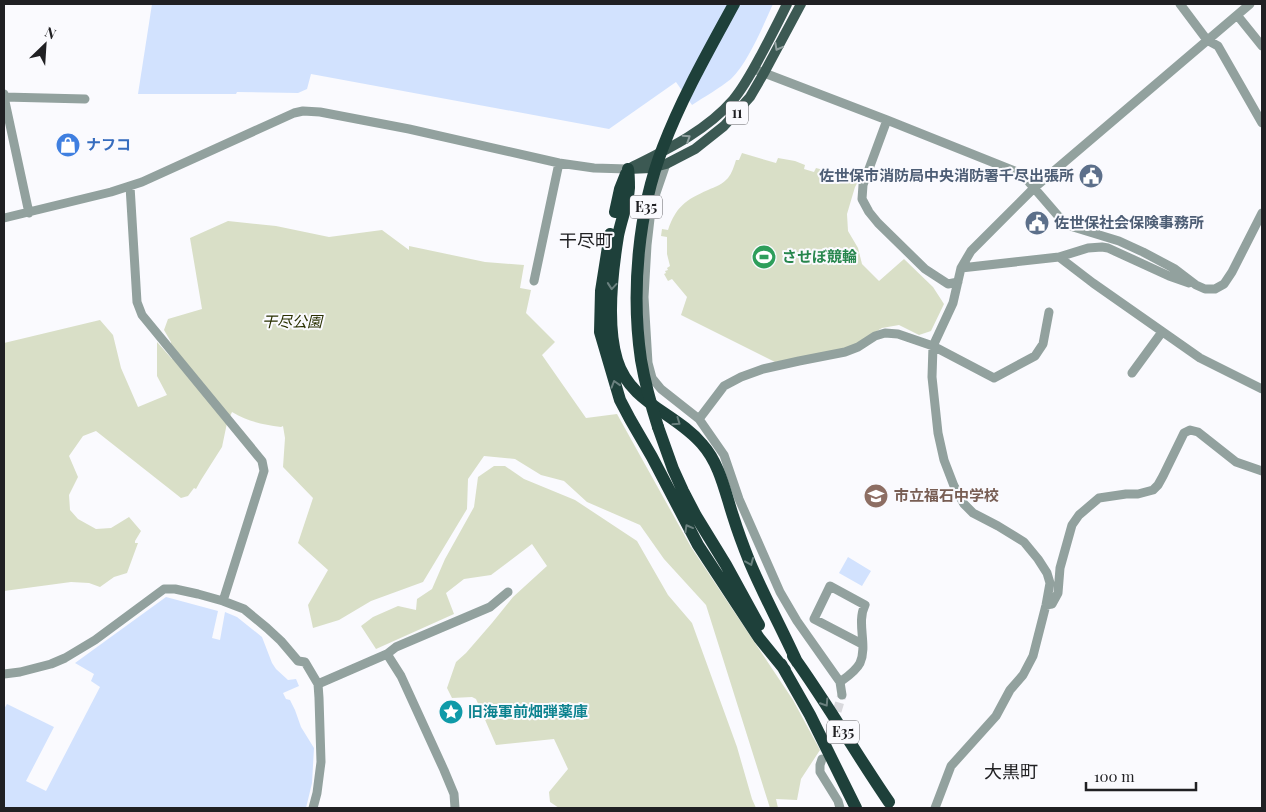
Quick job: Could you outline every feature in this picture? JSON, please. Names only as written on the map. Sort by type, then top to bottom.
[{"type":"highway","name":"E35","points":[[734,4],[680,106],[656,168],[645,213],[639,256],[638,316],[642,361],[646,384],[658,427],[683,491],[810,715],[856,808]]},
{"type":"highway","points":[[628,169],[629,189],[618,234],[612,293],[612,330],[617,361],[629,385],[643,398],[687,429],[709,452],[722,480],[750,563],[797,662]]},
{"type":"highway","points":[[628,169],[620,188],[606,252],[601,291],[600,332],[620,400],[698,545],[759,638],[784,670]]},
{"type":"highway","name":"E35","points":[[726,565],[797,662],[889,802]]},
{"type":"main road","name":"11","points":[[628,169],[682,141],[703,127],[734,99],[754,69],[787,4]]},
{"type":"main road","name":"11","points":[[628,169],[651,168],[666,164],[695,149],[724,126],[750,97],[801,4]]},
{"type":"street","points":[[1180,4],[1207,40],[1218,46],[1262,123]]},
{"type":"street","points":[[935,808],[951,766],[996,716],[1010,690],[1023,675],[1033,656],[1050,583],[1047,573],[1024,542],[973,513],[964,504],[954,486],[944,460],[938,434],[932,377],[934,346],[953,303],[961,268],[971,251],[1034,188],[1250,4]]},
{"type":"street","points":[[1237,15],[1262,46]]},
{"type":"street","points":[[754,69],[1022,174],[1060,218],[1070,226],[1119,241],[1143,252],[1175,269],[1196,285]]},
{"type":"street","points":[[29,213],[4,96],[85,99]]},
{"type":"street","points":[[4,218],[130,186],[302,111],[320,112],[409,129],[559,163],[594,168],[628,169]]},
{"type":"street","points":[[887,120],[863,185],[862,199],[869,212],[924,269],[948,284],[958,282]]},
{"type":"street","points":[[534,281],[559,163]]},
{"type":"street","points":[[666,164],[651,210],[647,245],[644,297],[648,363],[652,378],[661,389],[699,419],[724,455],[739,499],[780,592],[797,621],[840,682],[842,695]]},
{"type":"street","points":[[130,186],[138,302],[142,315],[262,461],[264,471],[223,601]]},
{"type":"street","points":[[961,268],[1058,257],[1088,248],[1102,247],[1169,276],[1206,289],[1215,289],[1224,284],[1232,272],[1262,213]]},
{"type":"street","points":[[1058,257],[1200,358],[1262,389]]},
{"type":"street","points":[[699,419],[724,386],[740,377],[763,369],[845,352],[858,347],[875,336],[885,333],[898,334],[934,346],[994,378],[1035,356],[1043,344],[1049,312]]},
{"type":"street","points":[[1132,373],[1162,332]]},
{"type":"street","points":[[1046,605],[1052,604],[1058,593],[1060,568],[1072,525],[1079,515],[1099,498],[1138,494],[1152,490],[1158,485],[1184,433],[1190,430],[1198,432],[1236,462],[1262,471]]},
{"type":"street","points":[[840,682],[853,672],[859,664],[862,654],[862,644],[862,616],[866,605],[830,586],[814,619],[862,644]]},
{"type":"street","points":[[4,674],[52,664],[65,658],[95,640],[164,589],[176,589],[223,601],[244,609],[281,640],[298,662],[305,662],[318,684],[321,762],[313,808]]},
{"type":"street","points":[[318,684],[490,606],[508,592]]},
{"type":"street","points":[[387,654],[401,676],[444,770],[454,794],[455,808]]},
{"type":"street","points":[[822,758],[820,772],[838,801],[840,808]]},
{"type":"green space","name":"させぼ競輪","points":[[742,153],[776,163],[778,158],[795,161],[805,165],[804,169],[814,172],[816,168],[842,175],[844,169],[860,178],[855,187],[847,214],[848,231],[858,248],[862,264],[879,281],[904,259],[933,287],[944,304],[931,331],[919,335],[899,325],[882,328],[842,350],[775,362],[681,315],[687,297],[672,279],[668,281],[664,274],[670,266],[667,254],[667,237],[661,236],[662,229],[668,230],[674,215],[687,201],[726,180],[731,174],[736,160],[739,160]]},
{"type":"green space","name":"干尽公園","points":[[228,221],[276,226],[329,237],[382,230],[409,250],[409,246],[485,262],[524,265],[520,288],[531,290],[526,313],[555,342],[542,355],[586,418],[617,414],[691,547],[793,700],[820,750],[801,779],[797,800],[776,799],[778,808],[770,808],[706,605],[664,559],[640,525],[587,502],[564,481],[541,475],[515,459],[484,456],[468,479],[467,509],[423,582],[371,601],[339,620],[313,628],[308,605],[328,570],[298,543],[313,498],[283,467],[285,438],[283,426],[256,422],[232,412],[227,423],[222,447],[196,489],[194,488],[188,496],[181,498],[96,431],[83,436],[69,456],[78,477],[69,495],[70,510],[78,519],[96,529],[111,528],[129,517],[141,531],[135,541],[135,543],[138,543],[127,573],[114,577],[100,587],[89,583],[71,582],[4,591],[4,343],[100,320],[113,335],[121,368],[138,407],[167,395],[157,376],[157,342],[172,359],[171,342],[164,330],[168,319],[202,309],[190,238]]},
{"type":"green space","points":[[494,466],[505,466],[524,479],[575,500],[637,541],[668,595],[692,623],[737,747],[756,808],[559,808],[550,802],[549,792],[568,769],[554,739],[496,745],[476,699],[472,697],[452,698],[447,688],[456,662],[466,653],[513,597],[547,566],[532,544],[491,575],[464,579],[446,593],[454,614],[376,649],[361,626],[373,617],[398,606],[416,610],[417,599],[432,589],[445,559],[474,507],[478,477]]},
{"type":"water","points":[[152,4],[773,4],[749,54],[731,79],[692,105],[676,82],[609,129],[311,74],[307,89],[298,93],[138,94]]},
{"type":"water","points":[[848,557],[871,571],[862,586],[839,573]]},
{"type":"water","points":[[166,597],[218,611],[212,638],[220,640],[225,612],[237,617],[262,637],[276,669],[288,680],[296,679],[299,686],[283,693],[286,699],[290,700],[301,727],[314,748],[312,783],[306,808],[4,808],[4,709],[7,704],[54,727],[26,781],[46,791],[100,687],[91,681],[94,674],[75,663]]},
{"type":"tunnel","points":[[825,750],[842,695]]},
{"type":"place","name":"ナフコ","points":[[68,145]]},
{"type":"place","name":"佐世保市消防局中央消防署千尽出張所","points":[[1091,176]]},
{"type":"place","name":"佐世保社会保険事務所","points":[[1037,223]]},
{"type":"place","name":"させぼ競輪","points":[[764,257]]},
{"type":"place","name":"市立福石中学校","points":[[876,496]]},
{"type":"place","name":"旧海軍前畑弾薬庫","points":[[451,712]]},
{"type":"district","name":"干尽町","points":[[586,241]]},
{"type":"district","name":"大黒町","points":[[1011,772]]}]
